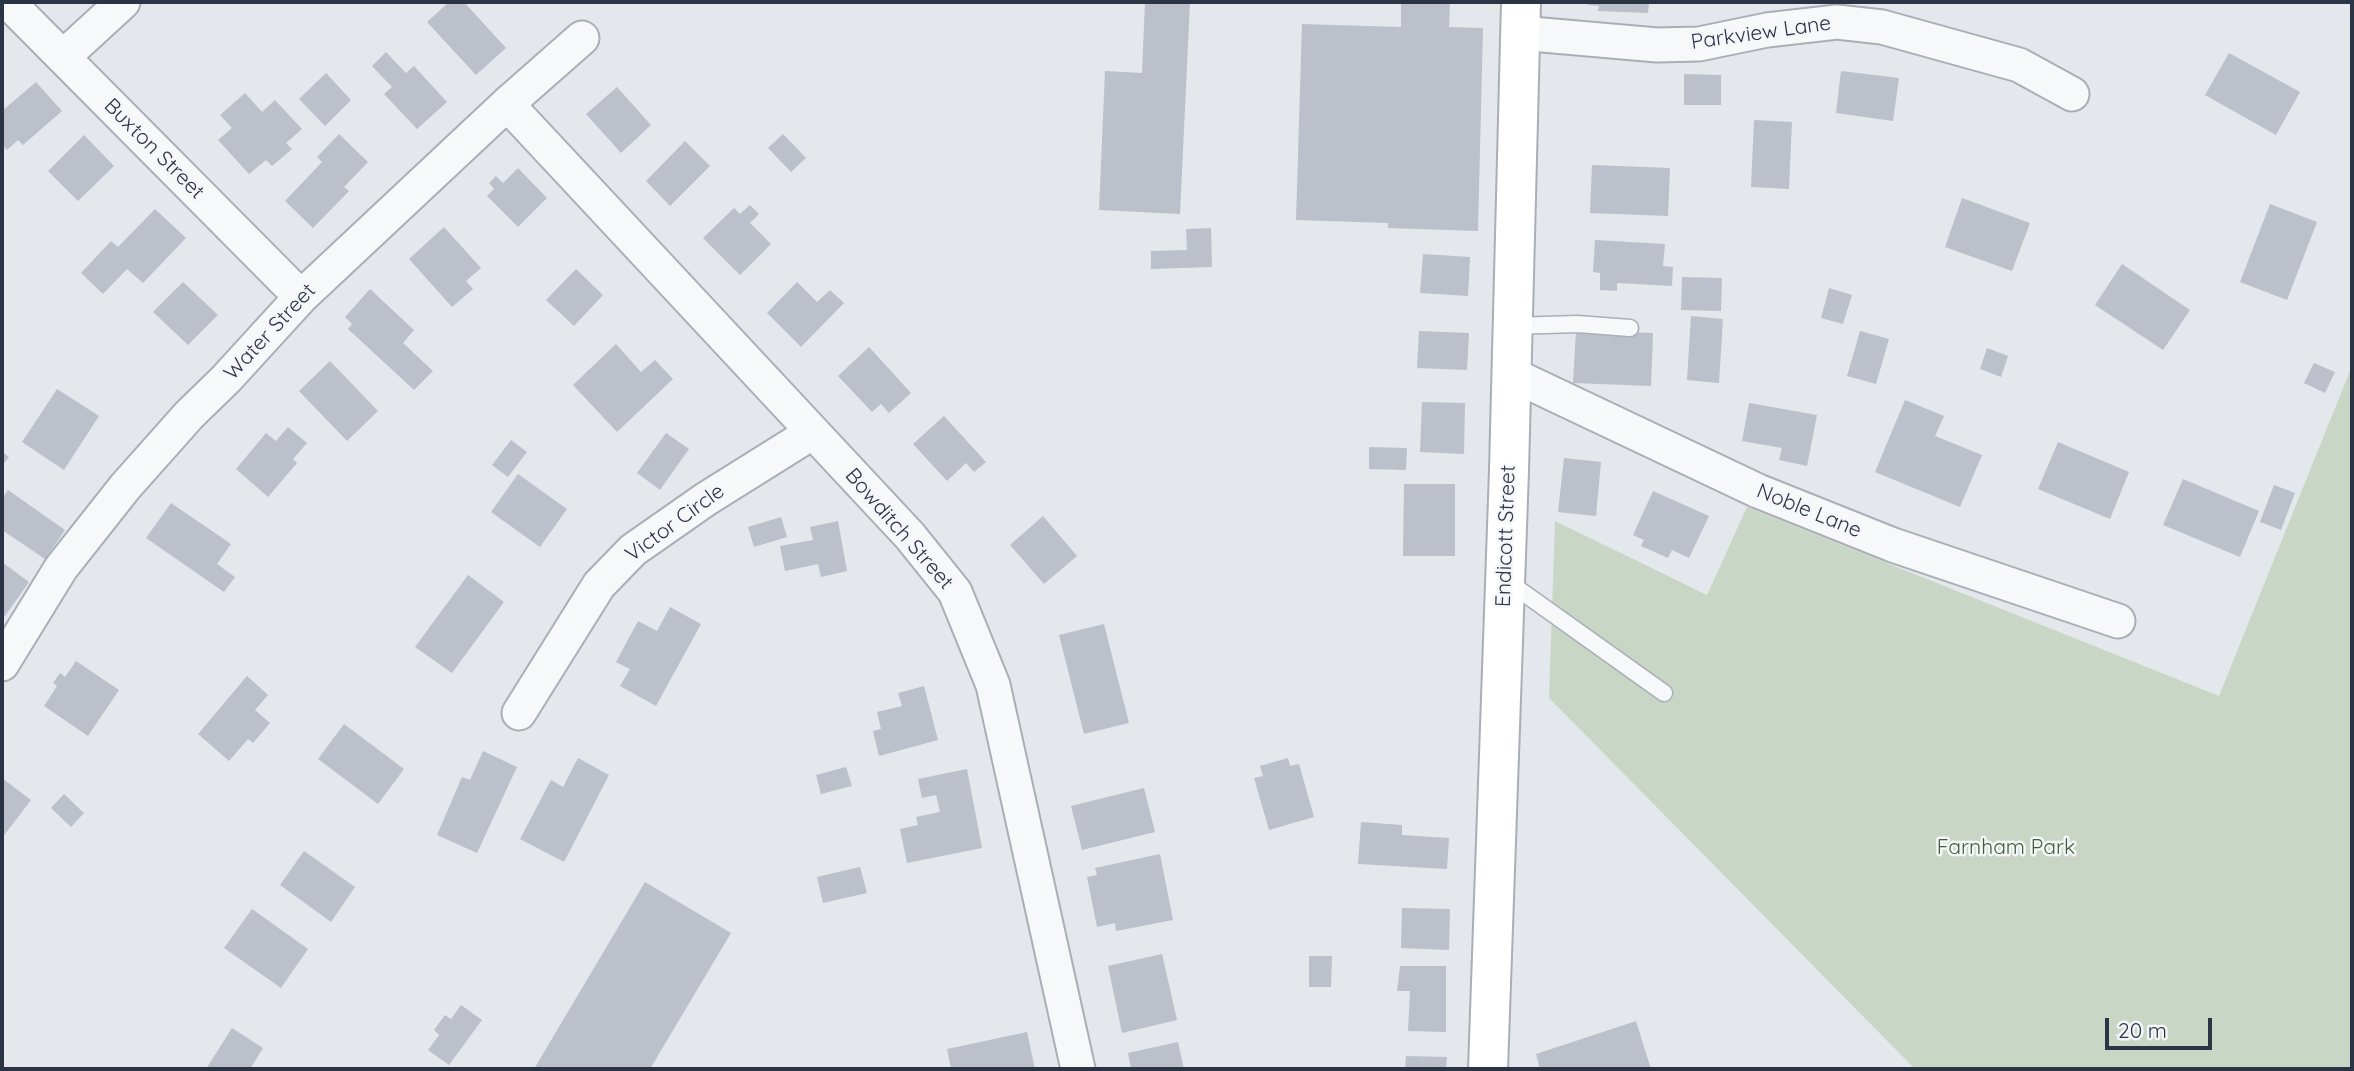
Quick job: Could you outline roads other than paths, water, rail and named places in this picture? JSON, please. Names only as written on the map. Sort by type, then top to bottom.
[{"type":"street","name":"Buxton Street","points":[[8,2],[301,297]]},
{"type":"street","points":[[63,58],[123,2]]},
{"type":"street","name":"Parkview Lane","points":[[1521,17],[1657,45],[1699,44],[1768,30],[1837,22],[1882,27],[2019,65],[2072,94]]},
{"type":"street","name":"Endicott Street","points":[[1488,1069],[1521,17]]},
{"type":"street","name":"Water Street","points":[[2,664],[61,568],[125,486],[189,415],[301,297],[507,104],[582,38]]},
{"type":"street","name":"Bowditch Street","points":[[507,104],[813,432],[935,565],[955,592],[993,685],[1077,1069]]},
{"type":"street","name":"Noble Lane","points":[[1511,374],[1758,491],[1893,545],[2118,621]]},
{"type":"street","name":"Victor Circle","points":[[519,713],[599,585],[633,550],[706,499],[813,432]]},
{"type":"lane","points":[[1512,326],[1577,324],[1630,328]]},
{"type":"lane","points":[[1505,580],[1664,693]]},
{"type":"park label","name":"Farnham Park","points":[[2006,848]]}]
